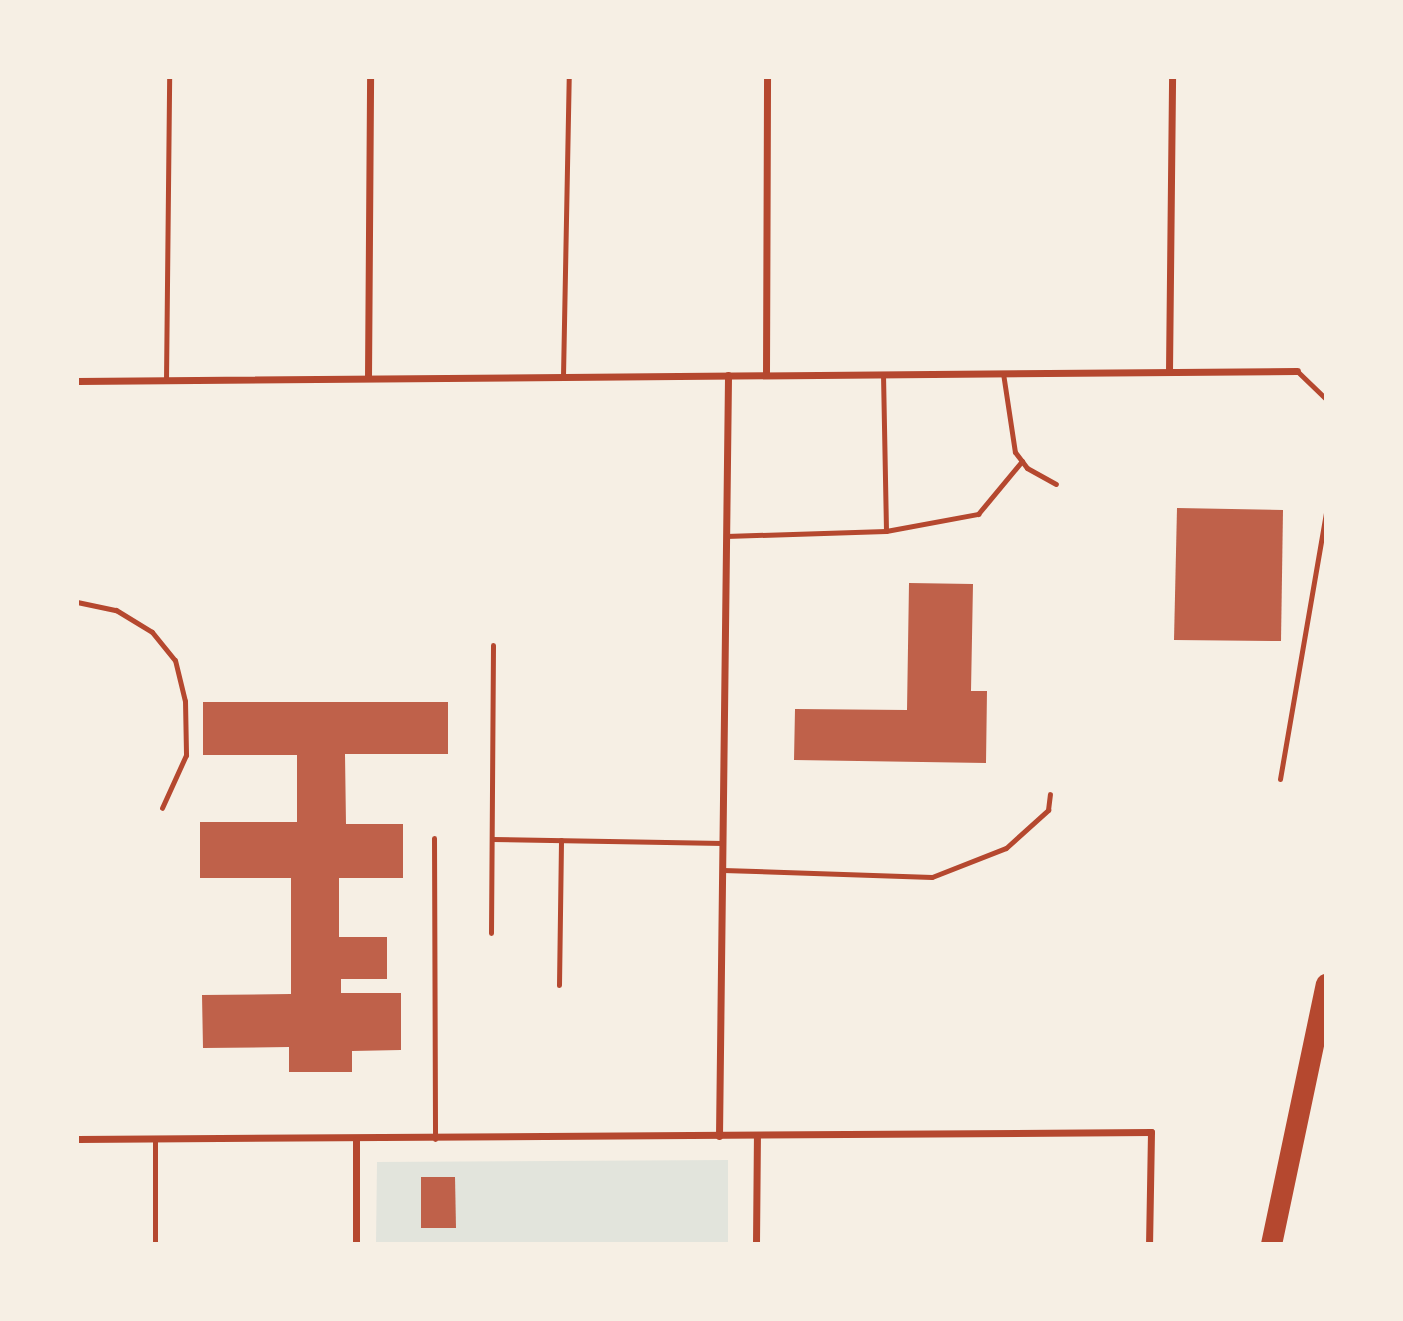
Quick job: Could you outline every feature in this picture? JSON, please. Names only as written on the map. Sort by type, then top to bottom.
[{"type":"highway","points":[[1271,1244],[1326,984]]},
{"type":"street","points":[[368,378],[370,77]]},
{"type":"street","points":[[766,77],[766,375]]},
{"type":"street","points":[[1169,372],[1172,77]]},
{"type":"street","points":[[77,380],[1297,371]]},
{"type":"street","points":[[719,1136],[728,375]]},
{"type":"street","points":[[77,1139],[356,1140],[1151,1132],[1149,1244]]},
{"type":"street","points":[[756,1244],[757,1136]]},
{"type":"street","points":[[355,1244],[356,1140]]},
{"type":"lane","points":[[166,380],[169,77]]},
{"type":"lane","points":[[563,376],[569,77]]},
{"type":"lane","points":[[1297,371],[1326,399]]},
{"type":"lane","points":[[1003,373],[1007,433],[1022,461],[1056,484]]},
{"type":"lane","points":[[883,374],[886,531]]},
{"type":"lane","points":[[726,537],[886,531],[978,514],[1022,461]]},
{"type":"lane","points":[[1280,779],[1326,512]]},
{"type":"lane","points":[[77,601],[116,610],[152,632],[175,660],[185,701],[186,755],[162,808]]},
{"type":"lane","points":[[491,933],[493,645]]},
{"type":"lane","points":[[723,870],[932,877],[1006,848],[1048,810],[1050,794]]},
{"type":"lane","points":[[434,838],[435,1139]]},
{"type":"lane","points":[[492,839],[723,843]]},
{"type":"lane","points":[[559,985],[561,840]]},
{"type":"lane","points":[[155,1139],[155,1244]]},
{"type":"shaded area","points":[[728,1160],[728,1244],[376,1244],[377,1162]]},
{"type":"building","points":[[1177,508],[1283,510],[1281,641],[1174,640]]},
{"type":"building","points":[[909,583],[973,584],[971,691],[987,691],[986,763],[794,760],[795,709],[907,710]]},
{"type":"building","points":[[203,702],[448,702],[448,754],[345,754],[346,824],[403,824],[403,878],[339,878],[339,937],[387,937],[387,979],[341,979],[341,993],[401,993],[401,1050],[352,1051],[352,1072],[289,1072],[289,1047],[203,1048],[202,995],[291,994],[291,878],[200,878],[200,822],[297,822],[297,755],[203,755]]},
{"type":"building","points":[[421,1177],[455,1177],[456,1228],[421,1228]]}]
